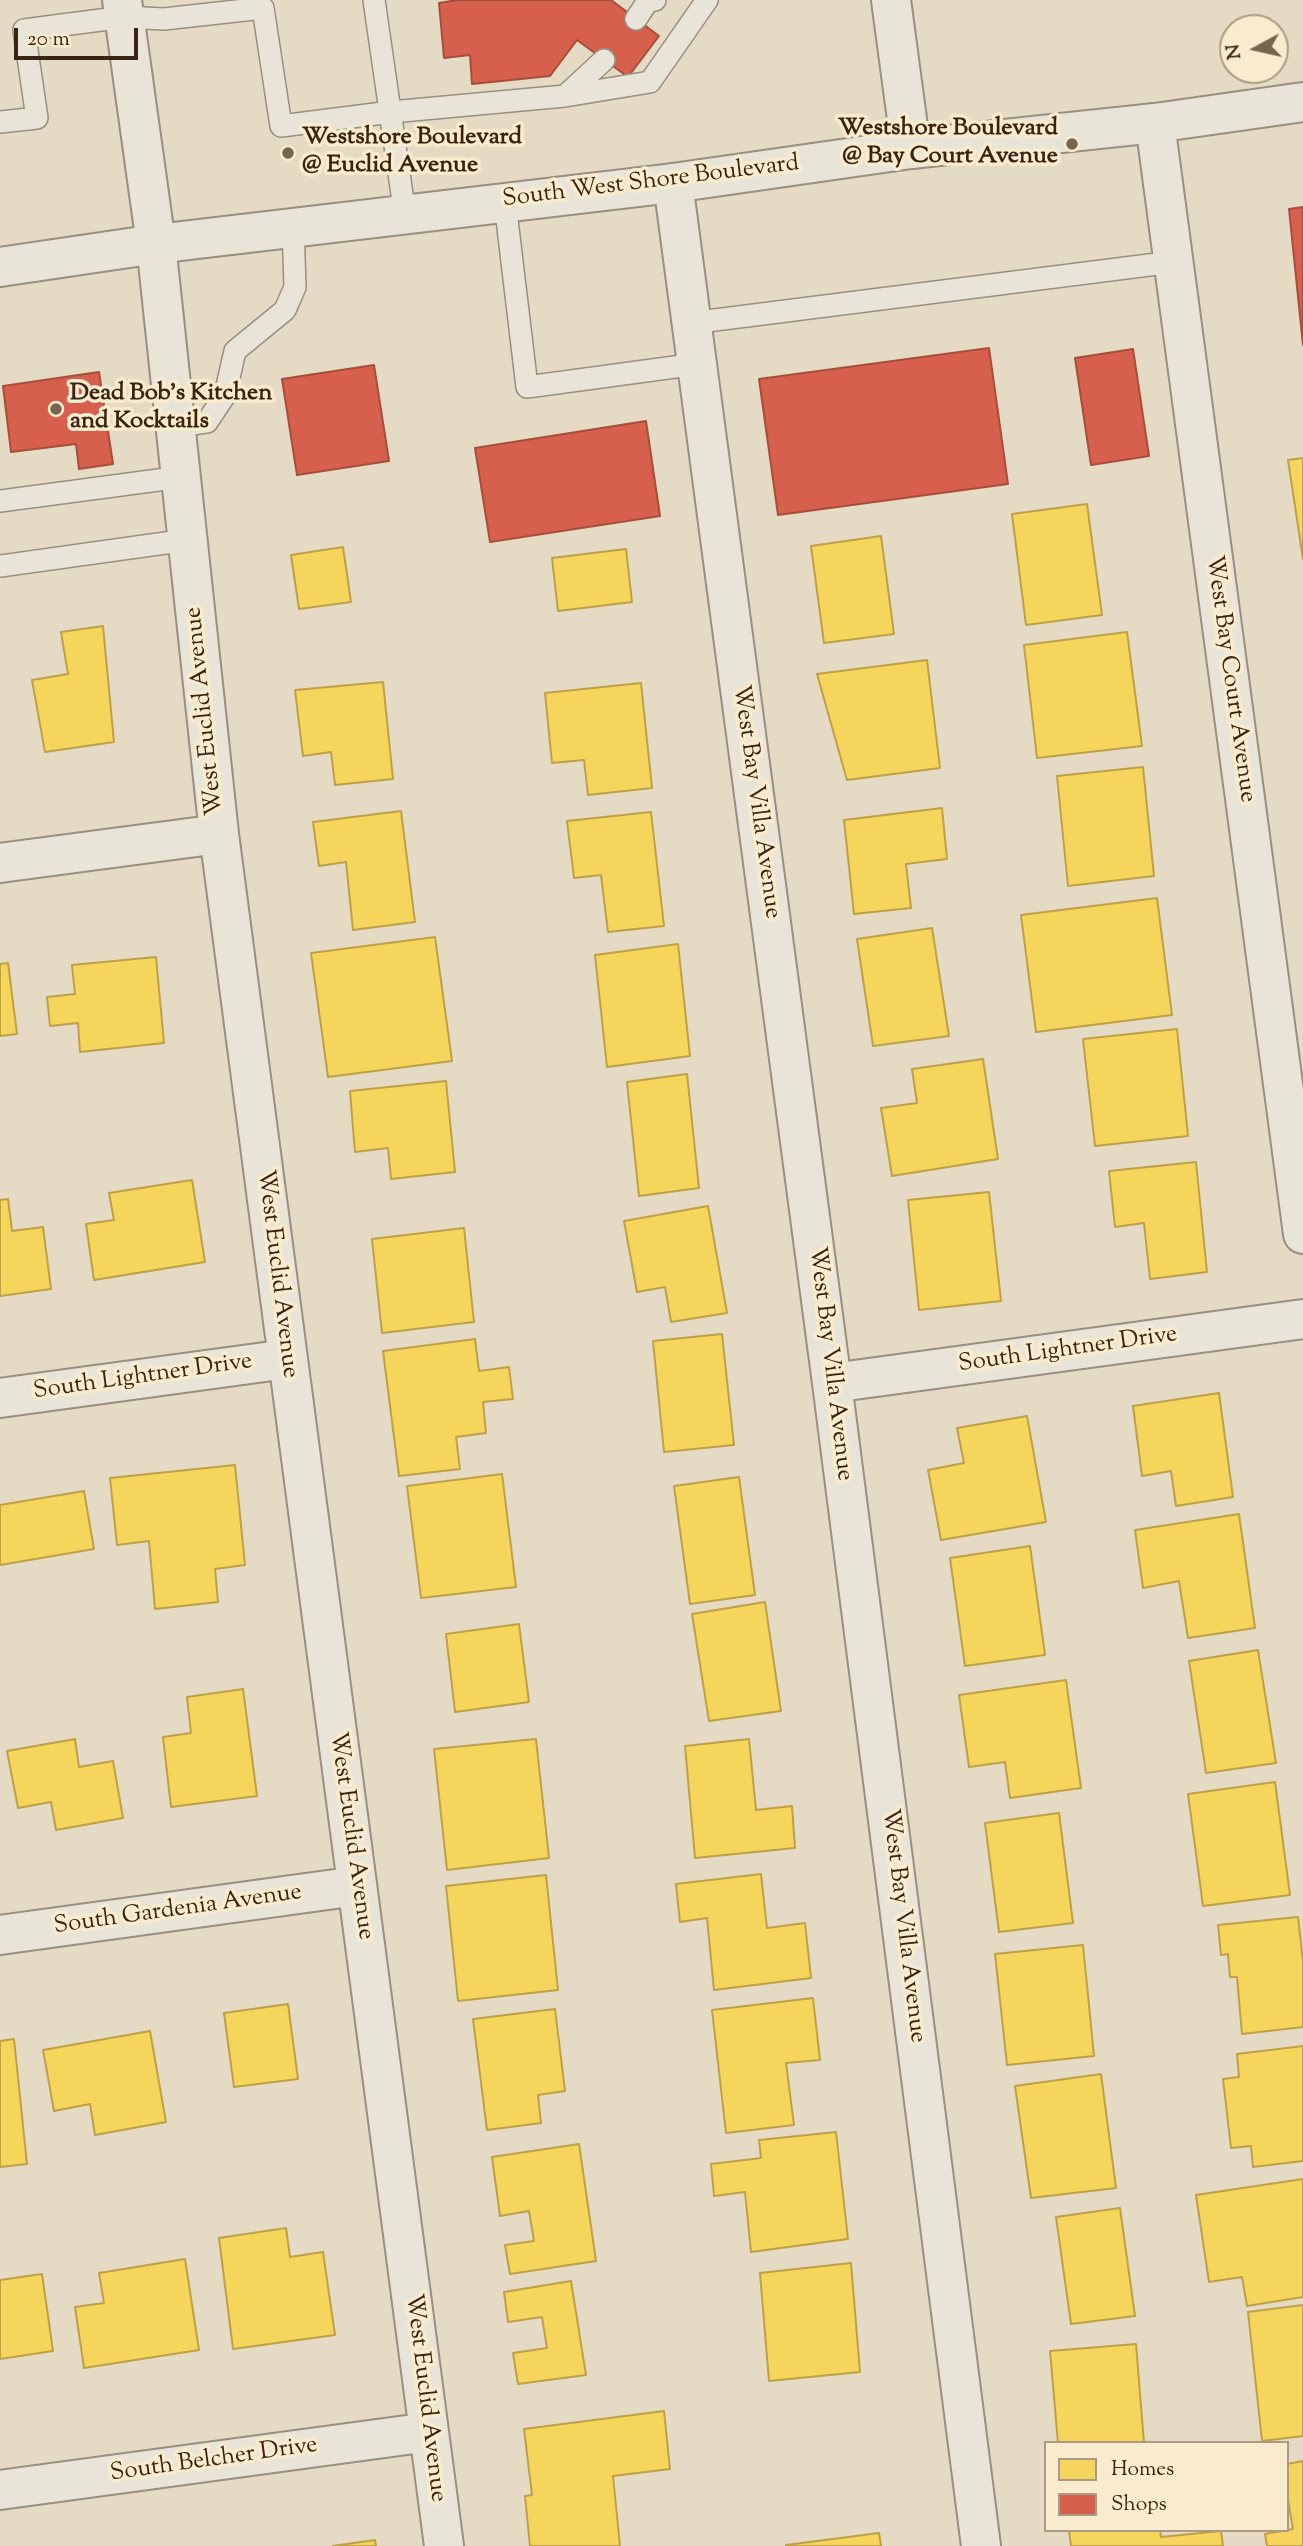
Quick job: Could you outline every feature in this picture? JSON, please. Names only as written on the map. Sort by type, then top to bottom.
[{"type":"street","points":[[891,0],[911,149]]},
{"type":"street","name":"West Euclid Avenue","points":[[123,8],[156,244],[219,835],[444,2546]]},
{"type":"street","name":"South West Shore Boulevard","points":[[0,267],[156,244],[673,183],[911,149],[1155,123],[1303,102]]},
{"type":"street","name":"West Bay Court Avenue","points":[[1155,123],[1303,1234]]},
{"type":"street","name":"West Bay Villa Avenue","points":[[673,183],[982,2546]]},
{"type":"street","points":[[0,863],[219,835]]},
{"type":"street","name":"South Lightner Drive","points":[[832,1383],[1303,1319]]},
{"type":"street","name":"South Lightner Drive","points":[[0,1398],[287,1359]]},
{"type":"street","name":"South Gardenia Avenue","points":[[0,1935],[357,1886]]},
{"type":"street","name":"South Belcher Drive","points":[[0,2490],[429,2432]]},
{"type":"lane","points":[[373,0],[405,215]]},
{"type":"lane","points":[[636,19],[648,1],[655,0]]},
{"type":"lane","points":[[0,122],[37,118],[24,30],[123,8],[164,19],[263,8],[281,126],[391,112],[565,96],[650,82],[707,0]]},
{"type":"lane","points":[[565,96],[604,60]]},
{"type":"lane","points":[[505,203],[527,387],[697,364]]},
{"type":"lane","points":[[176,427],[207,422],[225,395],[235,351],[285,310],[295,287],[293,228]]},
{"type":"lane","points":[[691,323],[1173,262]]},
{"type":"lane","points":[[0,501],[181,477]]},
{"type":"lane","points":[[0,566],[187,540]]},
{"type":"building: Homes","points":[[1303,458],[1303,559],[1288,460]]},
{"type":"building: Homes","points":[[1087,504],[1102,615],[1026,625],[1012,514]]},
{"type":"building: Homes","points":[[881,536],[894,634],[824,643],[811,546]]},
{"type":"building: Homes","points":[[343,547],[351,602],[299,609],[291,555]]},
{"type":"building: Homes","points":[[626,549],[632,602],[558,611],[552,558]]},
{"type":"building: Homes","points":[[103,626],[114,742],[45,752],[32,680],[68,674],[61,632]]},
{"type":"building: Homes","points":[[1127,632],[1142,746],[1037,758],[1024,645]]},
{"type":"building: Homes","points":[[927,660],[940,768],[847,780],[817,674]]},
{"type":"building: Homes","points":[[383,682],[393,779],[335,785],[331,752],[303,756],[295,690]]},
{"type":"building: Homes","points":[[641,683],[652,788],[588,795],[584,760],[552,763],[545,693]]},
{"type":"building: Homes","points":[[1143,767],[1154,876],[1068,886],[1057,776]]},
{"type":"building: Homes","points":[[942,808],[947,859],[906,864],[911,908],[854,914],[844,820]]},
{"type":"building: Homes","points":[[401,811],[415,922],[353,930],[346,862],[319,866],[313,822]]},
{"type":"building: Homes","points":[[651,812],[664,926],[608,932],[601,875],[574,878],[567,821]]},
{"type":"building: Homes","points":[[1157,898],[1172,1015],[1036,1032],[1021,915]]},
{"type":"building: Homes","points":[[932,928],[949,1036],[873,1046],[857,939]]},
{"type":"building: Homes","points":[[435,937],[452,1061],[328,1077],[311,953]]},
{"type":"building: Homes","points":[[678,944],[690,1056],[607,1067],[595,955]]},
{"type":"building: Homes","points":[[156,957],[164,1043],[80,1052],[78,1023],[50,1026],[47,997],[75,994],[72,965]]},
{"type":"building: Homes","points":[[8,963],[17,1034],[0,1036],[0,964]]},
{"type":"building: Homes","points":[[1177,1029],[1188,1136],[1095,1146],[1083,1039]]},
{"type":"building: Homes","points":[[983,1059],[998,1159],[892,1176],[881,1108],[917,1103],[912,1069]]},
{"type":"building: Homes","points":[[687,1074],[699,1188],[639,1196],[627,1082]]},
{"type":"building: Homes","points":[[446,1081],[455,1172],[391,1179],[388,1148],[355,1152],[350,1091]]},
{"type":"building: Homes","points":[[1196,1162],[1207,1272],[1150,1279],[1144,1223],[1115,1227],[1109,1171]]},
{"type":"building: Homes","points":[[192,1180],[205,1262],[94,1280],[86,1224],[114,1220],[109,1193]]},
{"type":"building: Homes","points":[[989,1192],[1001,1301],[919,1310],[908,1200]]},
{"type":"building: Homes","points":[[8,1199],[12,1231],[43,1227],[51,1289],[0,1296],[0,1200]]},
{"type":"building: Homes","points":[[708,1206],[727,1313],[671,1322],[665,1287],[637,1292],[624,1221]]},
{"type":"building: Homes","points":[[464,1228],[474,1322],[382,1333],[372,1239]]},
{"type":"building: Homes","points":[[722,1334],[734,1445],[664,1452],[653,1341]]},
{"type":"building: Homes","points":[[475,1339],[479,1371],[509,1367],[513,1399],[483,1402],[486,1433],[456,1437],[460,1469],[399,1476],[383,1351]]},
{"type":"building: Homes","points":[[1219,1393],[1233,1497],[1176,1506],[1171,1471],[1142,1476],[1133,1406]]},
{"type":"building: Homes","points":[[1027,1416],[1046,1522],[941,1540],[928,1470],[964,1463],[957,1428]]},
{"type":"building: Homes","points":[[235,1465],[245,1565],[215,1569],[218,1602],[155,1609],[149,1541],[117,1545],[110,1478]]},
{"type":"building: Homes","points":[[502,1474],[516,1587],[421,1598],[407,1486]]},
{"type":"building: Homes","points":[[739,1477],[755,1595],[690,1604],[674,1486]]},
{"type":"building: Homes","points":[[84,1491],[94,1549],[0,1565],[0,1505]]},
{"type":"building: Homes","points":[[1239,1514],[1255,1628],[1188,1638],[1179,1581],[1143,1588],[1135,1530]]},
{"type":"building: Homes","points":[[1030,1546],[1045,1655],[965,1666],[950,1558]]},
{"type":"building: Homes","points":[[765,1602],[781,1711],[709,1721],[692,1614]]},
{"type":"building: Homes","points":[[519,1624],[529,1702],[455,1712],[446,1634]]},
{"type":"building: Homes","points":[[1258,1650],[1276,1763],[1206,1773],[1189,1661]]},
{"type":"building: Homes","points":[[1066,1680],[1081,1788],[1010,1798],[1005,1762],[969,1767],[959,1695]]},
{"type":"building: Homes","points":[[243,1689],[257,1796],[171,1807],[163,1737],[191,1733],[187,1697]]},
{"type":"building: Homes","points":[[75,1739],[79,1767],[113,1761],[123,1818],[56,1830],[51,1802],[18,1808],[7,1751]]},
{"type":"building: Homes","points":[[536,1739],[549,1858],[447,1870],[434,1749]]},
{"type":"building: Homes","points":[[749,1739],[756,1810],[792,1806],[795,1848],[695,1858],[685,1746]]},
{"type":"building: Homes","points":[[1275,1782],[1290,1895],[1203,1906],[1188,1794]]},
{"type":"building: Homes","points":[[1059,1813],[1073,1923],[999,1932],[985,1823]]},
{"type":"building: Homes","points":[[761,1874],[767,1928],[805,1923],[811,1978],[714,1990],[707,1918],[680,1922],[676,1884]]},
{"type":"building: Homes","points":[[546,1875],[558,1990],[458,2001],[446,1886]]},
{"type":"building: Homes","points":[[1298,1917],[1303,1961],[1303,2027],[1242,2034],[1237,1977],[1230,1977],[1228,1954],[1221,1955],[1218,1925]]},
{"type":"building: Homes","points":[[1083,1945],[1094,2056],[1007,2065],[995,1954]]},
{"type":"building: Homes","points":[[813,1998],[820,2060],[786,2063],[794,2125],[726,2133],[712,2010]]},
{"type":"building: Homes","points":[[288,2004],[298,2079],[234,2087],[224,2013]]},
{"type":"building: Homes","points":[[555,2009],[565,2091],[538,2095],[541,2123],[487,2130],[473,2019]]},
{"type":"building: Homes","points":[[150,2031],[166,2122],[95,2135],[90,2104],[54,2111],[43,2050]]},
{"type":"building: Homes","points":[[14,2039],[27,2164],[0,2167],[0,2041]]},
{"type":"building: Homes","points":[[1303,2046],[1303,2161],[1253,2167],[1251,2146],[1231,2148],[1223,2079],[1239,2077],[1237,2054]]},
{"type":"building: Homes","points":[[1101,2074],[1116,2188],[1031,2198],[1015,2086]]},
{"type":"building: Homes","points":[[836,2132],[848,2239],[751,2252],[745,2192],[714,2196],[711,2164],[761,2158],[759,2140]]},
{"type":"building: Homes","points":[[579,2144],[596,2261],[510,2274],[505,2245],[534,2241],[529,2211],[500,2216],[492,2157]]},
{"type":"building: Homes","points":[[1303,2179],[1303,2297],[1247,2306],[1242,2277],[1209,2282],[1196,2195]]},
{"type":"building: Homes","points":[[1120,2208],[1135,2316],[1071,2324],[1056,2217]]},
{"type":"building: Homes","points":[[286,2228],[290,2257],[323,2252],[335,2335],[233,2349],[219,2238]]},
{"type":"building: Homes","points":[[185,2259],[199,2350],[84,2368],[75,2307],[104,2303],[99,2273]]},
{"type":"building: Homes","points":[[851,2263],[860,2372],[769,2381],[760,2273]]},
{"type":"building: Homes","points":[[42,2274],[53,2351],[0,2359],[0,2280]]},
{"type":"building: Homes","points":[[571,2281],[586,2375],[518,2384],[513,2353],[547,2348],[542,2317],[508,2322],[504,2292]]},
{"type":"building: Homes","points":[[1303,2305],[1303,2436],[1262,2441],[1248,2312]]},
{"type":"building: Homes","points":[[1136,2344],[1144,2441],[1058,2441],[1050,2351]]},
{"type":"building: Homes","points":[[664,2411],[670,2469],[613,2476],[620,2546],[530,2546],[525,2496],[532,2495],[524,2429]]},
{"type":"building: Homes","points":[[1303,2461],[1303,2546],[1267,2546],[1265,2534],[1289,2532],[1293,2529],[1289,2506],[1289,2464]]},
{"type":"building: Homes","points":[[1069,2532],[1160,2532],[1161,2537],[1221,2532],[1223,2546],[1071,2546]]},
{"type":"building: Homes","points":[[879,2533],[881,2546],[786,2546],[786,2545]]},
{"type":"building: Homes","points":[[375,2540],[376,2546],[333,2546]]},
{"type":"building: Shops","points":[[457,0],[611,0],[659,36],[628,77],[577,40],[550,76],[472,84],[470,55],[444,58],[439,3]]},
{"type":"building: Shops","points":[[1303,207],[1303,345],[1289,209]]},
{"type":"building: Shops","points":[[989,348],[1008,484],[778,515],[759,379]]},
{"type":"building: Shops","points":[[1133,349],[1149,456],[1091,465],[1075,358]]},
{"type":"building: Shops","points":[[374,365],[389,461],[297,475],[282,379]]},
{"type":"building: Shops","points":[[99,372],[113,464],[79,469],[76,444],[11,452],[3,386]]},
{"type":"building: Shops","points":[[646,421],[660,516],[490,542],[475,448]]},
{"type":"place","name":"Westshore Boulevard @ Bay Court Avenue","points":[[1072,144]]},
{"type":"place","name":"Westshore Boulevard @ Euclid Avenue","points":[[288,153]]},
{"type":"place","name":"Dead Bob's Kitchen and Kocktails","points":[[56,409]]}]
